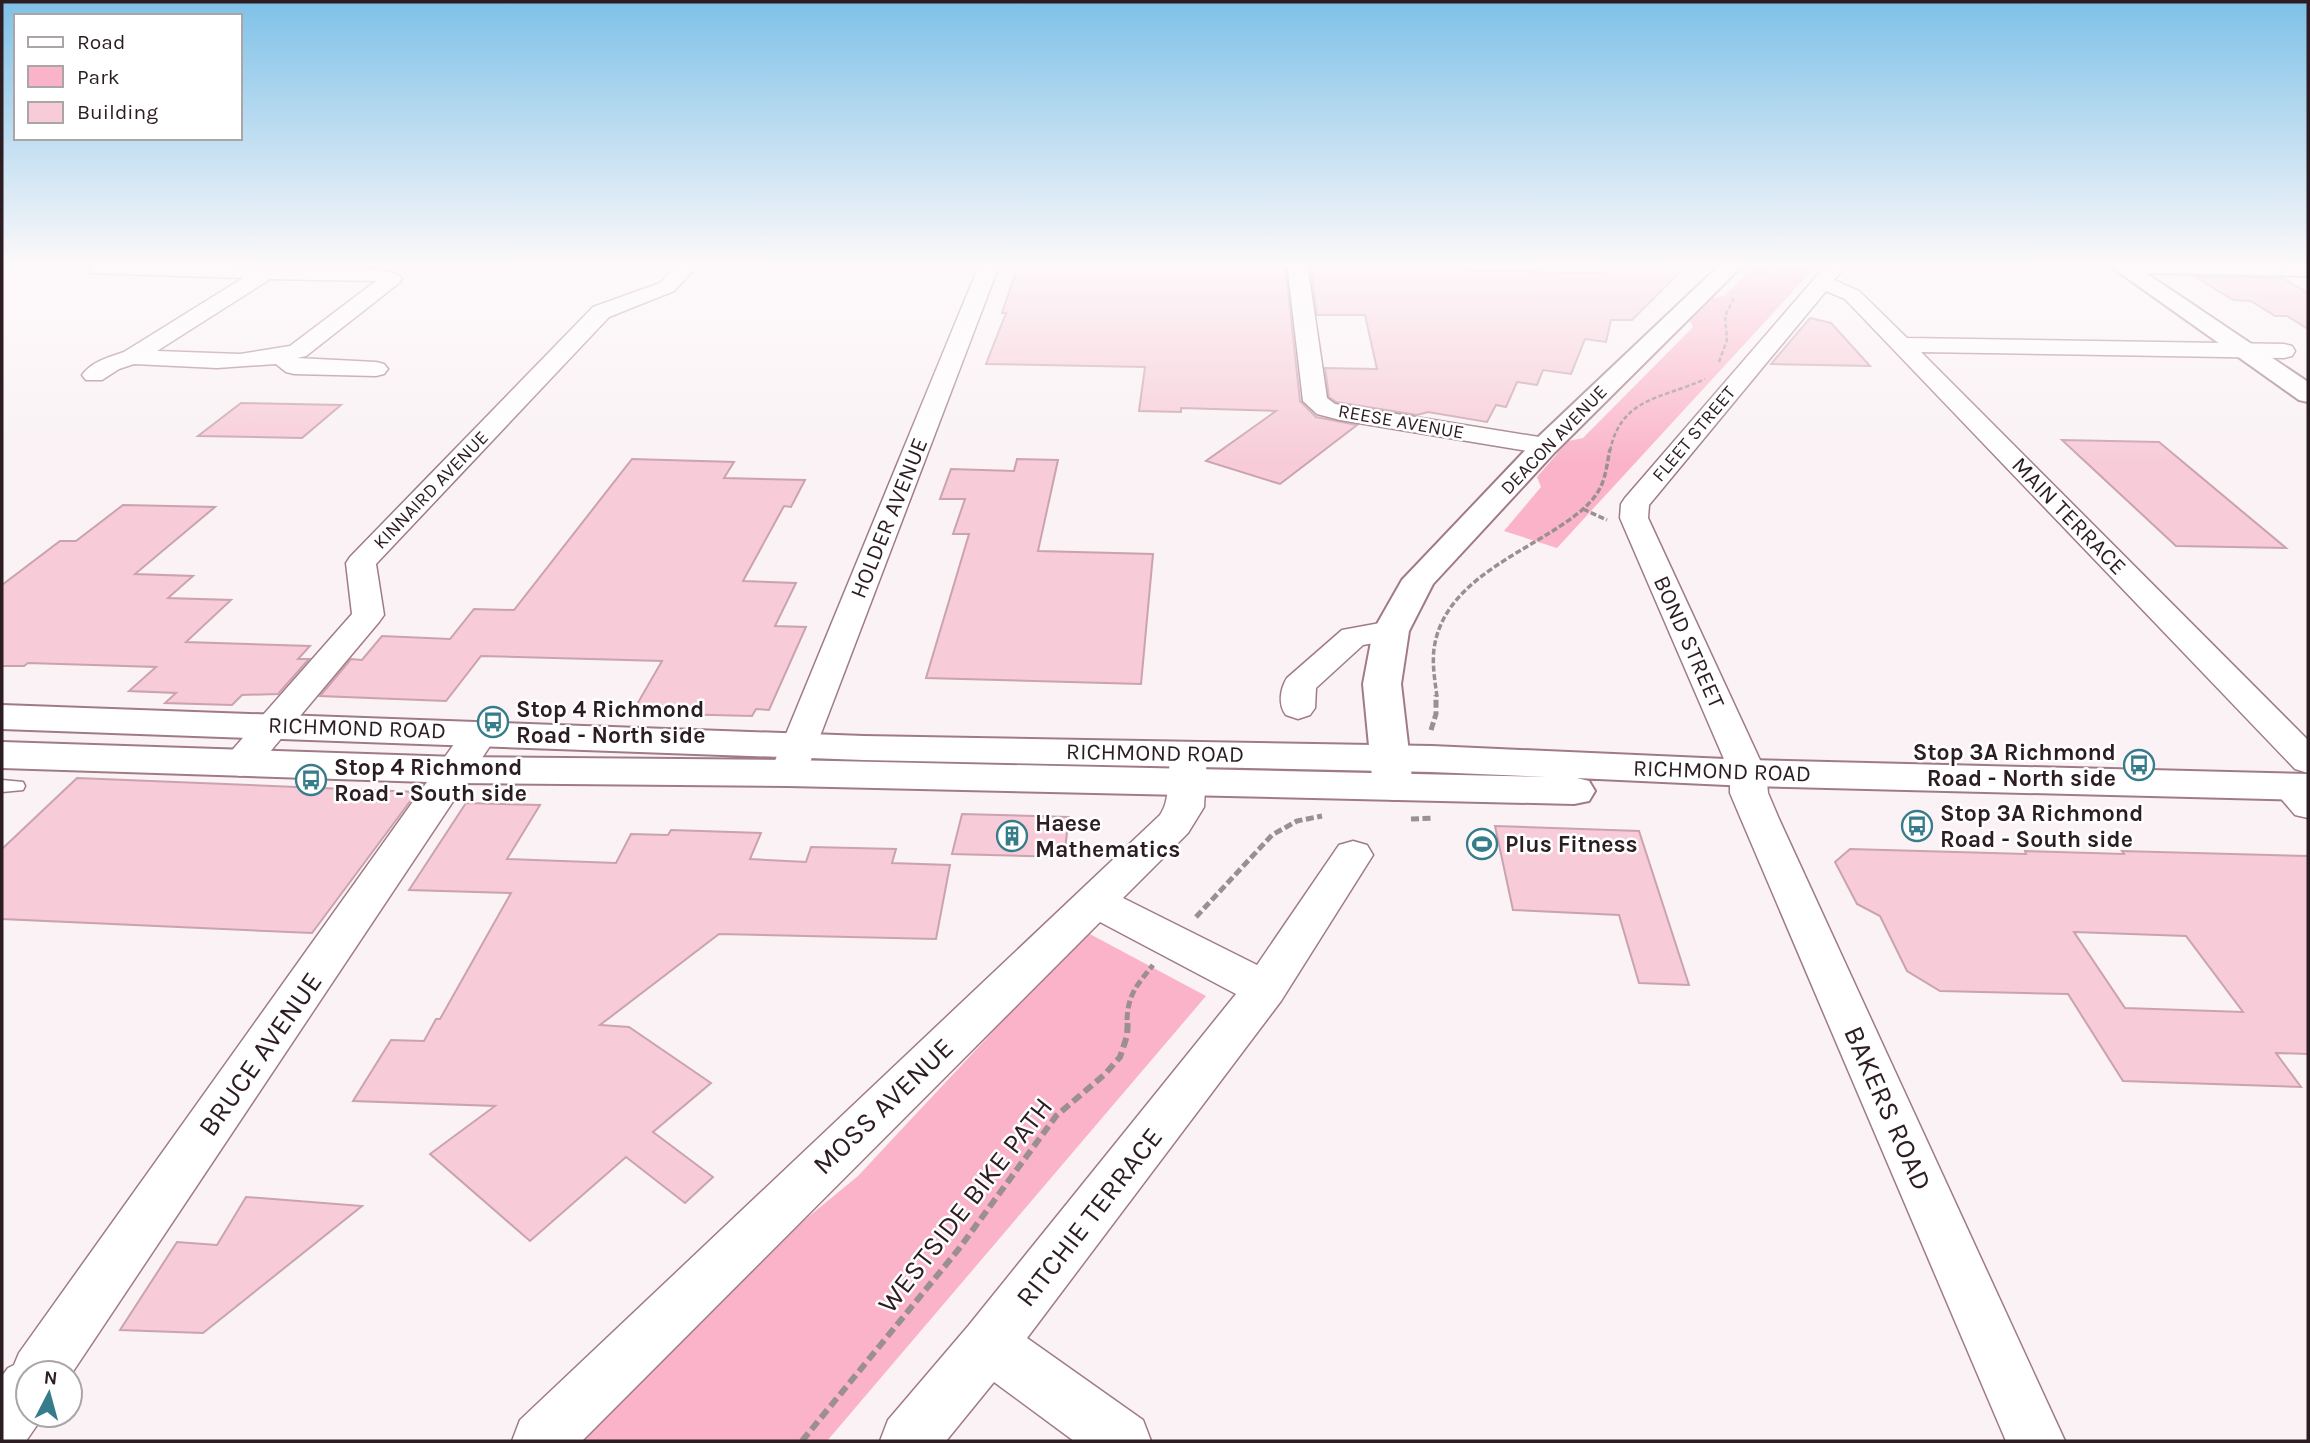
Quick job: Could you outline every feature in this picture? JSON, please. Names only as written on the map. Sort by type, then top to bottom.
[{"type":"main road","name":"DEACON AVENUE","points":[[1394,788],[1386,741],[1382,684],[1391,631],[1419,580],[1545,446],[1676,330]]},
{"type":"main road","points":[[2219,330],[2244,350],[2307,386]]},
{"type":"main road","points":[[2248,330],[2284,351],[2307,386]]},
{"type":"main road","name":"RICHMOND ROAD","points":[[2,717],[275,725],[469,752]]},
{"type":"main road","name":"RICHMOND ROAD","points":[[6,776],[469,752],[1188,768],[1394,788],[1749,783],[2305,790]]},
{"type":"street","points":[[94,375],[111,364],[132,357],[175,330]]},
{"type":"street","points":[[132,357],[258,360],[281,357],[298,351],[325,330]]},
{"type":"street","name":"KINNAIRD AVENUE","points":[[240,764],[368,615],[361,563],[583,330]]},
{"type":"street","name":"HOLDER AVENUE","points":[[793,759],[963,330]]},
{"type":"street","name":"REESE AVENUE","points":[[1306,330],[1315,401],[1340,414],[1545,446]]},
{"type":"street","name":"FLEET STREET","points":[[1620,515],[1635,504],[1782,330]]},
{"type":"street","name":"MAIN TERRACE","points":[[1887,330],[2305,790]]},
{"type":"street","points":[[1902,345],[2284,351]]},
{"type":"street","points":[[281,357],[294,367],[376,369]]},
{"type":"street","name":"BOND STREET","points":[[1620,515],[1637,526],[1749,783]]},
{"type":"street","points":[[1298,709],[1299,685],[1353,637],[1391,631]]},
{"type":"street","name":"BRUCE AVENUE","points":[[49,1359],[469,752]]},
{"type":"street","name":"MOSS AVENUE","points":[[541,1441],[1093,900],[1174,824],[1185,807],[1188,768]]},
{"type":"street","name":"BAKERS ROAD","points":[[1749,783],[2036,1441]]},
{"type":"street","name":"RITCHIE TERRACE","points":[[909,1441],[989,1344],[1265,989],[1353,855]]},
{"type":"street","points":[[1093,900],[1265,989]]},
{"type":"street","points":[[989,1344],[1122,1441]]},
{"type":"street","points":[[2,1426],[14,1408]]},
{"type":"path","points":[[1719,364],[1727,340],[1727,330]]},
{"type":"path","points":[[1426,737],[1434,724],[1437,710],[1433,660],[1438,631],[1448,610],[1472,585],[1560,528],[1583,509],[1604,484],[1617,425],[1630,410],[1713,374]]},
{"type":"path","points":[[1583,509],[1620,515]]},
{"type":"path","points":[[1394,788],[1429,820],[1437,816],[1439,811]]},
{"type":"path","points":[[1195,919],[1272,835],[1297,821],[1325,815]]},
{"type":"path","name":"WESTSIDE BIKE PATH","points":[[802,1441],[958,1250],[1056,1116],[1105,1074],[1120,1056],[1127,1036],[1128,1001],[1137,984],[1164,954]]},
{"type":"green space","points":[[1690,330],[1757,330],[1557,548],[1504,531],[1541,487],[1537,477],[1568,441],[1583,438]]},
{"type":"green space","points":[[1086,932],[1206,996],[827,1441],[576,1441],[785,1236],[858,1176]]},
{"type":"building","points":[[999,330],[1292,330],[1300,401],[1316,417],[1357,425],[1280,484],[1206,461],[1276,411],[1181,408],[1181,412],[1139,411],[1145,367],[986,364]]},
{"type":"building","points":[[1368,330],[1609,330],[1606,342],[1585,339],[1571,374],[1543,370],[1537,385],[1517,382],[1506,407],[1496,405],[1487,422],[1428,412],[1417,415],[1336,402],[1329,397],[1325,368],[1377,369]]},
{"type":"building","points":[[1800,330],[1838,330],[1870,366],[1771,364]]},
{"type":"building","points":[[241,403],[341,405],[302,438],[198,436]]},
{"type":"building","points":[[2062,440],[2159,442],[2286,548],[2176,546]]},
{"type":"building","points":[[632,459],[734,462],[724,478],[805,480],[791,507],[784,506],[743,581],[796,583],[775,626],[806,627],[769,710],[756,709],[752,716],[632,713],[662,661],[481,656],[446,701],[320,696],[351,659],[362,660],[382,636],[450,639],[474,609],[514,610]]},
{"type":"building","points":[[1017,459],[1058,460],[1038,551],[1153,554],[1141,684],[926,678],[969,534],[953,534],[965,499],[940,499],[951,469],[1014,471]]},
{"type":"building","points":[[123,505],[215,507],[135,574],[193,576],[168,598],[231,600],[186,642],[310,646],[298,659],[309,659],[278,694],[242,695],[232,705],[165,703],[176,693],[129,691],[156,667],[28,663],[24,666],[2,666],[2,585],[60,541],[76,541]]},
{"type":"building","points":[[77,778],[417,792],[312,933],[2,919],[2,849]]},
{"type":"building","points":[[466,803],[540,805],[507,859],[616,863],[631,834],[668,835],[671,830],[761,833],[750,859],[806,862],[811,847],[896,849],[892,863],[950,865],[936,939],[719,934],[600,1025],[629,1027],[711,1083],[653,1132],[713,1177],[685,1203],[626,1157],[530,1241],[430,1154],[495,1106],[353,1101],[391,1040],[424,1041],[436,1019],[440,1019],[511,893],[409,890]]},
{"type":"building","name":"Haese Mathematics","points":[[962,814],[1069,817],[1064,857],[952,854]]},
{"type":"building","points":[[1495,826],[1639,831],[1689,985],[1639,983],[1619,915],[1513,910]]},
{"type":"building","points":[[1850,849],[2026,854],[2025,851],[2124,854],[2122,851],[2308,856],[2308,1054],[2276,1053],[2301,1087],[2123,1081],[2068,994],[1940,991],[1907,971],[1880,916],[1857,904],[1835,862]],"holes":[[[2074,932],[2186,936],[2243,1012],[2125,1008]]]},
{"type":"building","points":[[246,1197],[362,1206],[203,1333],[120,1330],[177,1242],[217,1245]]},
{"type":"place","name":"Stop 4 Richmond Road - North side","points":[[493,722]]},
{"type":"place","name":"Stop 3A Richmond Road - North side","points":[[2139,765]]},
{"type":"place","name":"Stop 4 Richmond Road - South side","points":[[311,780]]},
{"type":"place","name":"Stop 3A Richmond Road - South side","points":[[1917,826]]},
{"type":"place","name":"Haese Mathematics","points":[[1012,836]]},
{"type":"place","name":"Plus Fitness","points":[[1482,844]]}]
